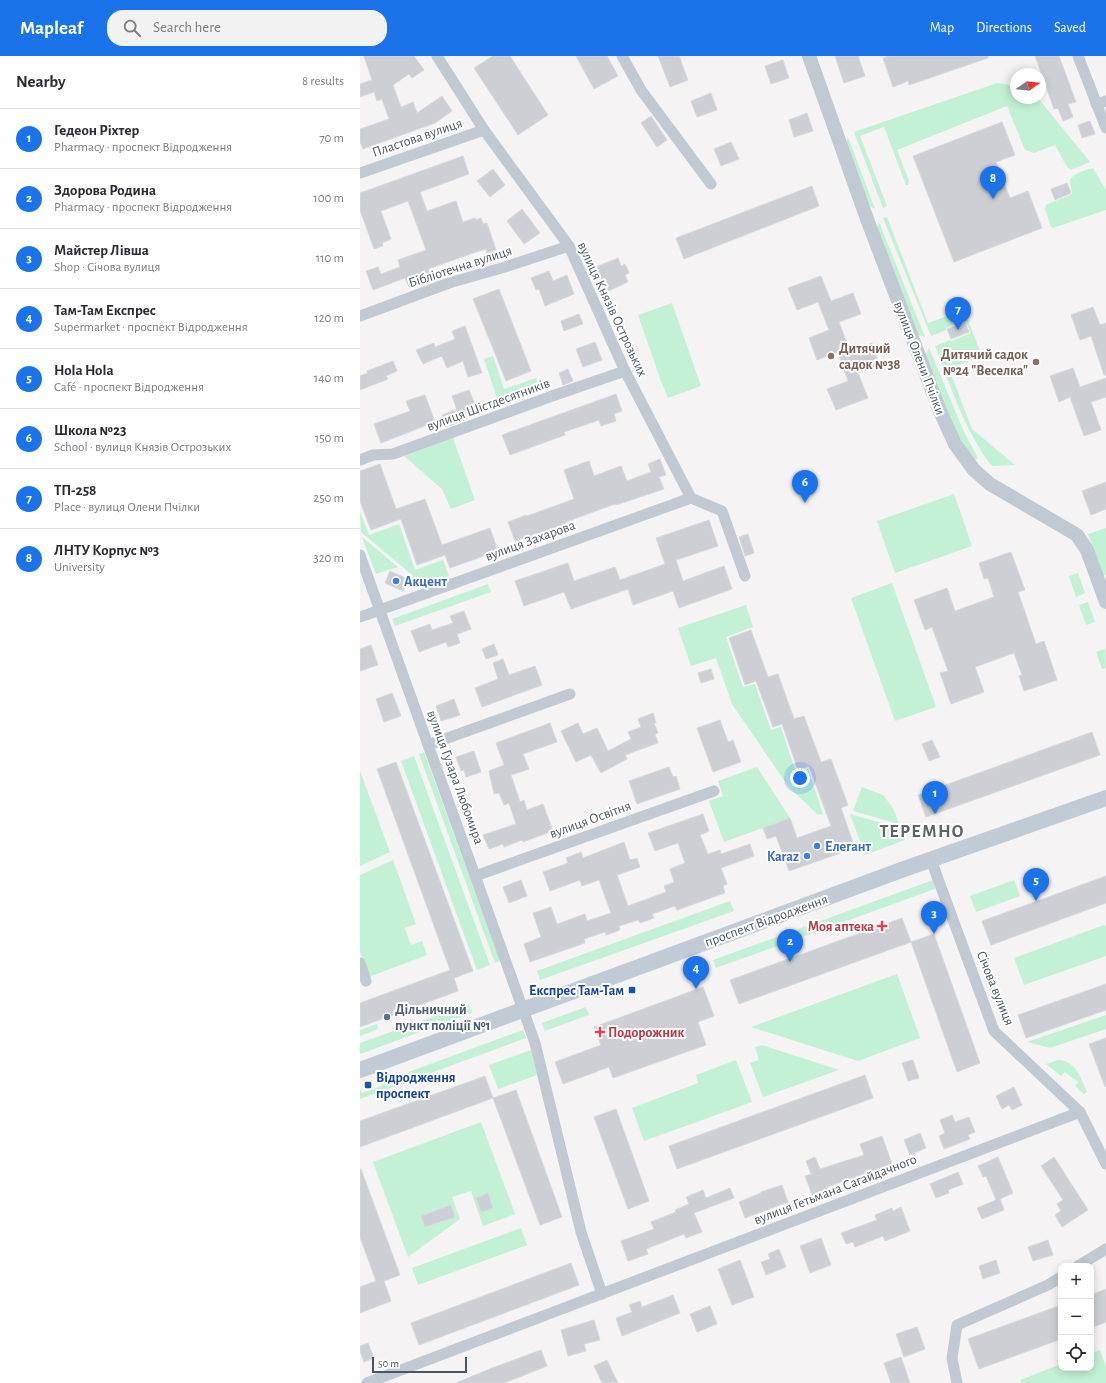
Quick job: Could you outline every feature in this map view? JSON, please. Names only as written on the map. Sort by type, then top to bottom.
[{"type":"main road","name":"проспект Відродження","points":[[360,1070],[931,860],[1106,798]]},
{"type":"street","name":"вулиця Князів Острозьких","points":[[437,56],[484,130],[569,246],[625,371],[691,498]]},
{"type":"street","points":[[622,56],[641,90],[711,184]]},
{"type":"street","name":"вулиця Олени Пчілки","points":[[809,56],[867,219],[940,411],[955,444],[974,470],[990,484],[1077,535],[1087,550],[1106,602]]},
{"type":"street","points":[[1078,56],[1101,102],[1106,128]]},
{"type":"street","name":"Пластова вулиця","points":[[360,173],[484,130]]},
{"type":"street","name":"Бібліотечна вулиця","points":[[360,316],[449,283],[505,267],[569,246]]},
{"type":"street","name":"вулиця Шістдесятників","points":[[360,460],[373,455],[393,454],[625,371]]},
{"type":"street","points":[[691,498],[722,511],[745,576]]},
{"type":"street","name":"вулиця Захарова","points":[[360,617],[691,498]]},
{"type":"street","name":"вулиця Гузара Любомира","points":[[360,555],[524,1010]]},
{"type":"street","points":[[428,745],[570,694]]},
{"type":"street","name":"вулиця Освітня","points":[[476,876],[714,791]]},
{"type":"street","name":"Січова вулиця","points":[[931,860],[994,1031],[1080,1112],[1106,1164]]},
{"type":"street","points":[[360,963],[366,981]]},
{"type":"street","points":[[524,1010],[535,1043],[581,1232],[602,1294]]},
{"type":"street","name":"вулиця Гетьмана Сагайдачного","points":[[367,1383],[1080,1112]]},
{"type":"street","points":[[1083,1263],[1106,1249]]},
{"type":"street","points":[[957,1383],[952,1358],[958,1325],[1048,1285],[1058,1279]]},
{"type":"green space","points":[[997,83],[1010,85],[1010,104],[1043,104],[1090,162],[1071,170],[1067,167],[1055,145],[1034,153],[1025,150],[1007,106],[897,150],[909,181],[908,185],[906,185],[884,127],[860,136],[887,206],[883,208],[854,132]]},
{"type":"green space","points":[[848,137],[875,209],[868,205],[846,144]]},
{"type":"green space","points":[[1093,168],[1106,190],[1106,210],[1053,228],[1051,227],[1045,209],[1046,205],[1072,194],[1071,178],[1080,172]]},
{"type":"green space","points":[[887,217],[928,323],[964,310],[982,356],[949,369],[972,429],[1015,465],[992,466],[982,452],[966,423],[935,346],[971,333],[965,320],[931,336],[883,218]]},
{"type":"green space","points":[[879,222],[925,337],[918,335],[877,229]]},
{"type":"green space","points":[[672,303],[701,386],[668,398],[638,315]]},
{"type":"green space","points":[[929,348],[964,432],[978,458],[974,460],[957,435],[925,357]]},
{"type":"green space","points":[[493,356],[504,389],[536,378],[540,390],[499,404],[484,359]]},
{"type":"green space","points":[[453,438],[475,500],[451,509],[442,489],[404,456]]},
{"type":"green space","points":[[954,494],[972,546],[895,573],[877,521]]},
{"type":"green space","points":[[360,512],[369,535],[399,524],[415,570],[443,560],[449,576],[424,585],[361,532]]},
{"type":"green space","points":[[1106,528],[1106,575],[1103,576],[1088,534]]},
{"type":"green space","points":[[362,537],[398,567],[376,574]]},
{"type":"green space","points":[[1078,573],[1085,593],[1076,597],[1069,576]]},
{"type":"green space","points":[[892,583],[936,707],[895,721],[851,598]]},
{"type":"green space","points":[[488,584],[491,592],[395,626],[392,619]]},
{"type":"green space","points":[[1088,602],[1095,622],[1086,625],[1079,605]]},
{"type":"green space","points":[[746,605],[753,627],[726,637],[743,687],[755,684],[771,730],[781,727],[796,773],[808,769],[823,814],[818,815],[788,786],[732,704],[716,658],[691,666],[678,628]]},
{"type":"green space","points":[[1105,649],[1106,668],[1102,669],[1096,652]]},
{"type":"green space","points":[[424,752],[500,961],[495,963],[419,754]]},
{"type":"green space","points":[[414,756],[490,965],[477,970],[401,761]]},
{"type":"green space","points":[[757,767],[790,818],[724,842],[709,801],[723,796],[718,781]]},
{"type":"green space","points":[[360,771],[390,852],[360,866]]},
{"type":"green space","points":[[862,787],[883,795],[893,808],[899,824],[853,811]]},
{"type":"green space","points":[[850,814],[902,829],[905,840],[865,855]]},
{"type":"green space","points":[[393,860],[416,924],[405,928],[411,945],[422,941],[427,955],[369,977],[360,952],[360,875]]},
{"type":"green space","points":[[933,880],[935,889],[716,968],[713,960]]},
{"type":"green space","points":[[1014,880],[1020,896],[976,912],[970,896]]},
{"type":"green space","points":[[730,901],[734,911],[540,980],[537,971]]},
{"type":"green space","points":[[1104,925],[1106,926],[1106,956],[1024,985],[1014,958]]},
{"type":"green space","points":[[897,974],[920,1038],[858,1061],[751,1027]]},
{"type":"green space","points":[[469,1004],[472,1013],[360,1054],[360,1043]]},
{"type":"green space","points":[[586,1007],[589,1015],[545,1031],[542,1023]]},
{"type":"green space","points":[[1106,1015],[1106,1029],[1050,1048],[1027,1042]]},
{"type":"green space","points":[[377,1024],[378,1029],[360,1036],[360,1030]]},
{"type":"green space","points":[[523,1030],[526,1038],[360,1099],[360,1089],[362,1093],[382,1086],[381,1082]]},
{"type":"green space","points":[[762,1045],[839,1070],[763,1097],[750,1063],[759,1060],[755,1047]]},
{"type":"green space","points":[[531,1050],[537,1075],[498,1089],[489,1065]]},
{"type":"green space","points":[[736,1060],[752,1102],[644,1141],[632,1108],[698,1083],[696,1075]]},
{"type":"green space","points":[[1058,1060],[1069,1063],[1074,1067],[1087,1092],[1084,1094],[1075,1086],[1078,1082],[1065,1072],[1061,1076],[1046,1064]]},
{"type":"green space","points":[[481,1122],[515,1214],[483,1226],[471,1191],[452,1197],[460,1219],[408,1257],[373,1162]]},
{"type":"green space","points":[[521,1228],[527,1245],[418,1285],[412,1268]]},
{"type":"green space","points":[[1100,1350],[1106,1367],[1106,1383],[1021,1383],[1020,1380],[1058,1365],[1058,1371],[1094,1371],[1094,1352]]},
{"type":"building","points":[[364,56],[414,56],[424,70],[412,78],[409,74],[393,85],[401,107],[413,102],[417,113],[442,96],[452,111],[435,123],[363,149],[360,142],[360,129],[389,119],[382,99],[377,101],[374,92],[360,97],[360,84],[372,80]]},
{"type":"building","points":[[493,56],[510,56],[548,115],[518,135],[474,68]]},
{"type":"building","points":[[576,56],[607,56],[618,76],[594,89]]},
{"type":"building","points":[[658,56],[679,56],[688,80],[670,87]]},
{"type":"building","points":[[835,56],[858,56],[865,76],[844,83]]},
{"type":"building","points":[[890,56],[988,56],[988,58],[909,85],[908,81],[893,87],[883,58]]},
{"type":"building","points":[[1035,56],[1059,56],[1076,102],[1068,104],[1073,117],[1063,121],[1058,108],[1054,109],[1046,87],[1046,68],[1039,68]]},
{"type":"building","points":[[783,60],[789,78],[771,84],[765,66]]},
{"type":"building","points":[[711,93],[717,110],[697,117],[691,101]]},
{"type":"building","points":[[807,113],[813,131],[794,137],[789,120]]},
{"type":"building","points":[[651,116],[667,140],[657,147],[641,123]]},
{"type":"building","points":[[1090,121],[1095,134],[1082,138],[1078,125]]},
{"type":"building","points":[[1002,122],[1015,155],[996,162],[1010,198],[1028,191],[1042,228],[954,262],[913,156]]},
{"type":"building","points":[[731,142],[739,159],[721,166],[714,149]]},
{"type":"building","points":[[463,156],[469,174],[420,192],[427,211],[456,201],[463,222],[475,218],[476,220],[481,218],[483,224],[487,223],[496,250],[487,253],[486,249],[428,269],[432,279],[409,287],[405,278],[373,290],[366,271],[378,267],[381,274],[400,267],[398,260],[426,250],[408,201],[381,211],[391,239],[382,243],[383,246],[374,249],[360,210],[360,193]]},
{"type":"building","points":[[493,169],[505,185],[490,197],[477,181]]},
{"type":"building","points":[[1067,183],[1071,193],[1055,200],[1051,189]]},
{"type":"building","points":[[812,186],[819,206],[684,259],[676,238]]},
{"type":"building","points":[[522,209],[540,233],[524,244],[507,221]]},
{"type":"building","points":[[618,258],[621,266],[625,264],[629,273],[625,275],[628,282],[606,292],[596,267]]},
{"type":"building","points":[[549,271],[553,281],[567,275],[574,294],[545,306],[539,289],[536,290],[531,278]]},
{"type":"building","points":[[821,276],[831,301],[853,293],[861,314],[839,322],[850,352],[872,343],[879,365],[858,373],[868,398],[836,410],[827,389],[848,381],[838,352],[817,360],[809,338],[829,330],[818,302],[797,310],[788,288]]},
{"type":"building","points":[[499,289],[531,371],[506,381],[473,299]]},
{"type":"building","points":[[1093,307],[1100,325],[1106,323],[1106,375],[1104,375],[1091,336],[1080,340],[1071,315]]},
{"type":"building","points":[[579,314],[583,324],[564,331],[561,321]]},
{"type":"building","points":[[965,322],[969,332],[951,339],[947,329]]},
{"type":"building","points":[[465,326],[482,373],[468,377],[463,361],[447,368],[442,356],[423,364],[416,350],[434,343],[435,347],[455,339],[452,331]]},
{"type":"building","points":[[595,342],[602,360],[583,367],[576,349]]},
{"type":"building","points":[[393,361],[397,371],[386,376],[388,379],[360,390],[360,376],[368,373],[367,371]]},
{"type":"building","points":[[1073,368],[1080,387],[1106,378],[1106,397],[1091,402],[1101,430],[1084,436],[1070,397],[1059,402],[1050,376]]},
{"type":"building","points":[[568,369],[573,381],[563,385],[559,373]]},
{"type":"building","points":[[469,390],[476,407],[458,413],[452,396]]},
{"type":"building","points":[[616,394],[622,411],[614,414],[616,421],[601,426],[599,420],[564,432],[565,435],[510,455],[502,435]]},
{"type":"building","points":[[425,395],[435,422],[381,443],[374,424],[410,411],[406,401]]},
{"type":"building","points":[[455,410],[459,422],[446,427],[442,415]]},
{"type":"building","points":[[660,459],[666,475],[659,477],[664,489],[616,505],[615,504],[566,522],[566,524],[515,541],[508,522],[574,499],[564,470],[589,461],[594,476],[621,466],[627,481],[651,472],[648,464]]},
{"type":"building","points":[[380,464],[396,509],[425,499],[442,545],[490,528],[498,551],[450,568],[445,555],[417,565],[401,519],[371,530],[360,501],[360,471]]},
{"type":"building","points":[[1106,482],[1106,509],[1091,515],[1082,491]]},
{"type":"building","points":[[709,520],[718,546],[676,560],[683,581],[724,566],[732,589],[679,608],[673,591],[633,605],[628,589],[571,609],[564,592],[524,606],[515,581],[568,563],[574,581],[615,567],[620,580],[665,564],[656,538]]},
{"type":"building","points":[[748,534],[754,553],[745,556],[739,537]]},
{"type":"building","points":[[1011,552],[1025,590],[1018,592],[1036,644],[1044,641],[1057,680],[1024,691],[1019,676],[1022,675],[1014,653],[975,667],[984,692],[951,704],[940,673],[948,671],[932,627],[925,630],[914,600],[947,588],[955,611],[994,597],[988,578],[984,579],[979,563]]},
{"type":"building","name":"Акцент","points":[[390,571],[408,579],[403,591],[385,583]]},
{"type":"building","points":[[464,611],[471,629],[457,634],[460,643],[448,647],[446,642],[419,652],[411,631],[430,624],[432,630],[453,623],[450,616]]},
{"type":"building","points":[[751,630],[768,677],[778,674],[794,719],[804,716],[821,762],[831,759],[848,805],[841,808],[855,848],[789,871],[776,836],[767,839],[763,828],[790,818],[797,838],[831,826],[809,766],[798,770],[782,724],[773,727],[756,681],[745,685],[729,638]]},
{"type":"building","points":[[494,644],[498,655],[486,659],[482,649]]},
{"type":"building","points":[[371,645],[378,665],[360,671],[360,649]]},
{"type":"building","points":[[503,659],[509,675],[535,666],[542,685],[482,707],[475,688],[498,679],[493,663]]},
{"type":"building","points":[[711,669],[714,679],[701,683],[698,673]]},
{"type":"building","points":[[392,693],[401,716],[384,722],[376,699]]},
{"type":"building","points":[[454,699],[460,715],[441,721],[436,706]]},
{"type":"building","points":[[653,713],[656,723],[654,723],[658,733],[655,734],[658,743],[625,755],[627,759],[601,773],[591,755],[576,762],[561,731],[578,723],[583,734],[597,728],[608,751],[631,739],[628,732],[641,727],[638,719]]},
{"type":"building","points":[[720,720],[728,742],[733,740],[741,762],[713,772],[697,728]]},
{"type":"building","points":[[550,723],[557,742],[523,754],[529,769],[511,775],[520,802],[524,800],[527,810],[543,804],[553,831],[523,842],[522,840],[504,847],[503,844],[489,849],[483,835],[516,824],[509,803],[504,805],[499,793],[494,794],[489,771],[504,765],[496,743]]},
{"type":"building","points":[[1092,732],[1100,755],[926,817],[918,795]]},
{"type":"building","points":[[932,740],[940,757],[929,761],[922,744]]},
{"type":"building","points":[[474,751],[481,772],[466,777],[464,770],[461,771],[456,757]]},
{"type":"building","points":[[396,762],[473,971],[454,978],[458,991],[360,1027],[360,1003],[450,970],[377,769]]},
{"type":"building","points":[[669,767],[673,777],[676,776],[680,789],[637,804],[629,781]]},
{"type":"building","points":[[703,814],[709,831],[700,835],[708,854],[720,850],[721,854],[750,844],[754,856],[721,868],[727,884],[723,886],[725,893],[677,910],[675,906],[652,914],[654,918],[640,923],[638,920],[619,926],[620,930],[606,935],[605,932],[584,939],[585,943],[530,962],[524,944],[541,937],[533,913],[551,907],[557,924],[585,914],[587,921],[611,913],[599,880],[582,886],[580,880],[550,891],[543,872],[568,863],[566,858],[581,852],[583,858],[624,842],[630,860],[637,858],[640,867],[617,875],[628,906],[666,892],[664,886],[674,882],[670,869],[685,863],[678,843],[655,851],[648,833]]},
{"type":"building","points":[[1106,876],[1106,903],[991,945],[982,921]]},
{"type":"building","points":[[521,880],[527,896],[509,903],[503,887]]},
{"type":"building","points":[[902,918],[911,942],[739,1004],[730,980]]},
{"type":"building","points":[[934,934],[980,1063],[957,1072],[911,942]]},
{"type":"building","points":[[1106,984],[1106,1010],[1026,1038],[1018,1015]]},
{"type":"building","points":[[703,987],[714,1016],[698,1022],[706,1045],[613,1078],[609,1067],[563,1084],[555,1062],[601,1045],[594,1027]]},
{"type":"building","points":[[1106,1038],[1106,1086],[1105,1087],[1089,1044]]},
{"type":"building","points":[[913,1060],[919,1078],[908,1081],[902,1063]]},
{"type":"building","points":[[865,1075],[873,1098],[677,1169],[669,1146]]},
{"type":"building","points":[[485,1076],[493,1098],[360,1147],[360,1121]]},
{"type":"building","points":[[1014,1087],[1022,1105],[1012,1110],[1009,1105],[1002,1109],[996,1096]]},
{"type":"building","points":[[516,1090],[562,1217],[540,1225],[493,1098]]},
{"type":"building","points":[[616,1109],[649,1201],[628,1209],[594,1117]]},
{"type":"building","points":[[952,1115],[955,1122],[969,1117],[975,1132],[968,1135],[970,1139],[944,1149],[939,1136],[945,1133],[940,1120]]},
{"type":"building","points":[[920,1133],[926,1148],[910,1155],[904,1140]]},
{"type":"building","points":[[882,1136],[892,1164],[827,1187],[828,1189],[812,1195],[805,1176],[811,1174],[806,1161],[815,1157],[820,1169],[864,1155],[860,1144]]},
{"type":"building","points":[[998,1157],[1013,1193],[1000,1199],[1004,1210],[982,1219],[977,1208],[996,1200],[986,1176],[983,1177],[978,1166]]},
{"type":"building","points":[[1054,1157],[1088,1210],[1062,1227],[1055,1215],[1061,1211],[1057,1204],[1063,1200],[1041,1166]]},
{"type":"building","points":[[360,1169],[400,1275],[384,1281],[391,1301],[360,1313],[360,1287],[376,1281],[360,1237]]},
{"type":"building","points":[[958,1172],[963,1184],[948,1190],[949,1193],[936,1198],[930,1184]]},
{"type":"building","points":[[782,1185],[788,1202],[745,1218],[739,1202],[761,1192]]},
{"type":"building","points":[[730,1188],[734,1198],[694,1213],[702,1232],[686,1238],[684,1234],[646,1249],[648,1254],[628,1261],[621,1241],[654,1229],[651,1222],[676,1212],[675,1210],[689,1204],[686,1197],[703,1190],[706,1198]]},
{"type":"building","points":[[488,1193],[493,1208],[481,1212],[476,1198]]},
{"type":"building","points":[[451,1205],[455,1217],[425,1227],[421,1216]]},
{"type":"building","points":[[901,1207],[910,1231],[885,1241],[883,1236],[855,1247],[853,1242],[846,1244],[841,1233],[877,1220],[875,1215],[892,1208],[893,1211]]},
{"type":"building","points":[[821,1238],[831,1265],[810,1273],[800,1246]]},
{"type":"building","points":[[1048,1240],[1053,1255],[1033,1261],[1028,1247]]},
{"type":"building","points":[[779,1249],[786,1267],[766,1275],[761,1262],[770,1259],[768,1254]]},
{"type":"building","points":[[740,1260],[754,1297],[732,1305],[718,1269]]},
{"type":"building","points":[[996,1260],[1000,1273],[983,1279],[979,1266]]},
{"type":"building","points":[[571,1263],[579,1285],[419,1345],[411,1323]]},
{"type":"building","points":[[1106,1289],[1106,1322],[1094,1327],[1094,1299],[1094,1294]]},
{"type":"building","points":[[673,1295],[680,1313],[622,1336],[616,1318],[632,1312],[629,1305],[640,1301],[642,1307]]},
{"type":"building","points":[[710,1306],[717,1324],[697,1332],[690,1314]]},
{"type":"building","points":[[1058,1306],[1058,1340],[979,1369],[968,1339]]},
{"type":"building","points":[[594,1320],[600,1340],[584,1344],[586,1351],[568,1356],[561,1330]]},
{"type":"building","points":[[917,1327],[925,1349],[904,1357],[896,1334]]},
{"type":"building","points":[[368,1343],[374,1358],[364,1362],[360,1351],[360,1346]]},
{"type":"building","points":[[541,1350],[547,1366],[517,1378],[504,1383],[456,1383],[492,1368]]},
{"type":"building","points":[[901,1357],[910,1383],[891,1383],[884,1363]]},
{"type":"building","points":[[607,1360],[618,1383],[602,1383],[594,1366]]},
{"type":"place","name":"ЛНТУ Корпус №3","points":[[993,199]]},
{"type":"place","name":"ТП-258","points":[[958,330]]},
{"type":"place","name":"Дитячий садок №38","points":[[831,356]]},
{"type":"place","name":"Дитячий садок №24 \"Веселка\"","points":[[1036,362]]},
{"type":"place","name":"Школа №23","points":[[805,503]]},
{"type":"place","name":"Акцент","points":[[396,581]]},
{"type":"place","name":"Гедеон Ріхтер","points":[[935,814]]},
{"type":"place","name":"Елегант","points":[[817,846]]},
{"type":"place","name":"Karaz","points":[[807,856]]},
{"type":"place","name":"Hola Hola","points":[[1036,901]]},
{"type":"place","name":"Моя аптека","points":[[882,926]]},
{"type":"place","name":"Майстер Лівша","points":[[934,934]]},
{"type":"place","name":"Здорова Родина","points":[[790,962]]},
{"type":"place","name":"Там-Там Експрес","points":[[696,989]]},
{"type":"place","name":"Експрес Там-Там","points":[[632,990]]},
{"type":"place","name":"Дільничний пункт поліції №1","points":[[387,1017]]},
{"type":"place","name":"Подорожник","points":[[600,1032]]},
{"type":"place","name":"Відродження проспект","points":[[368,1085]]},
{"type":"district","name":"ТЕРЕМНО","points":[[922,831]]}]
